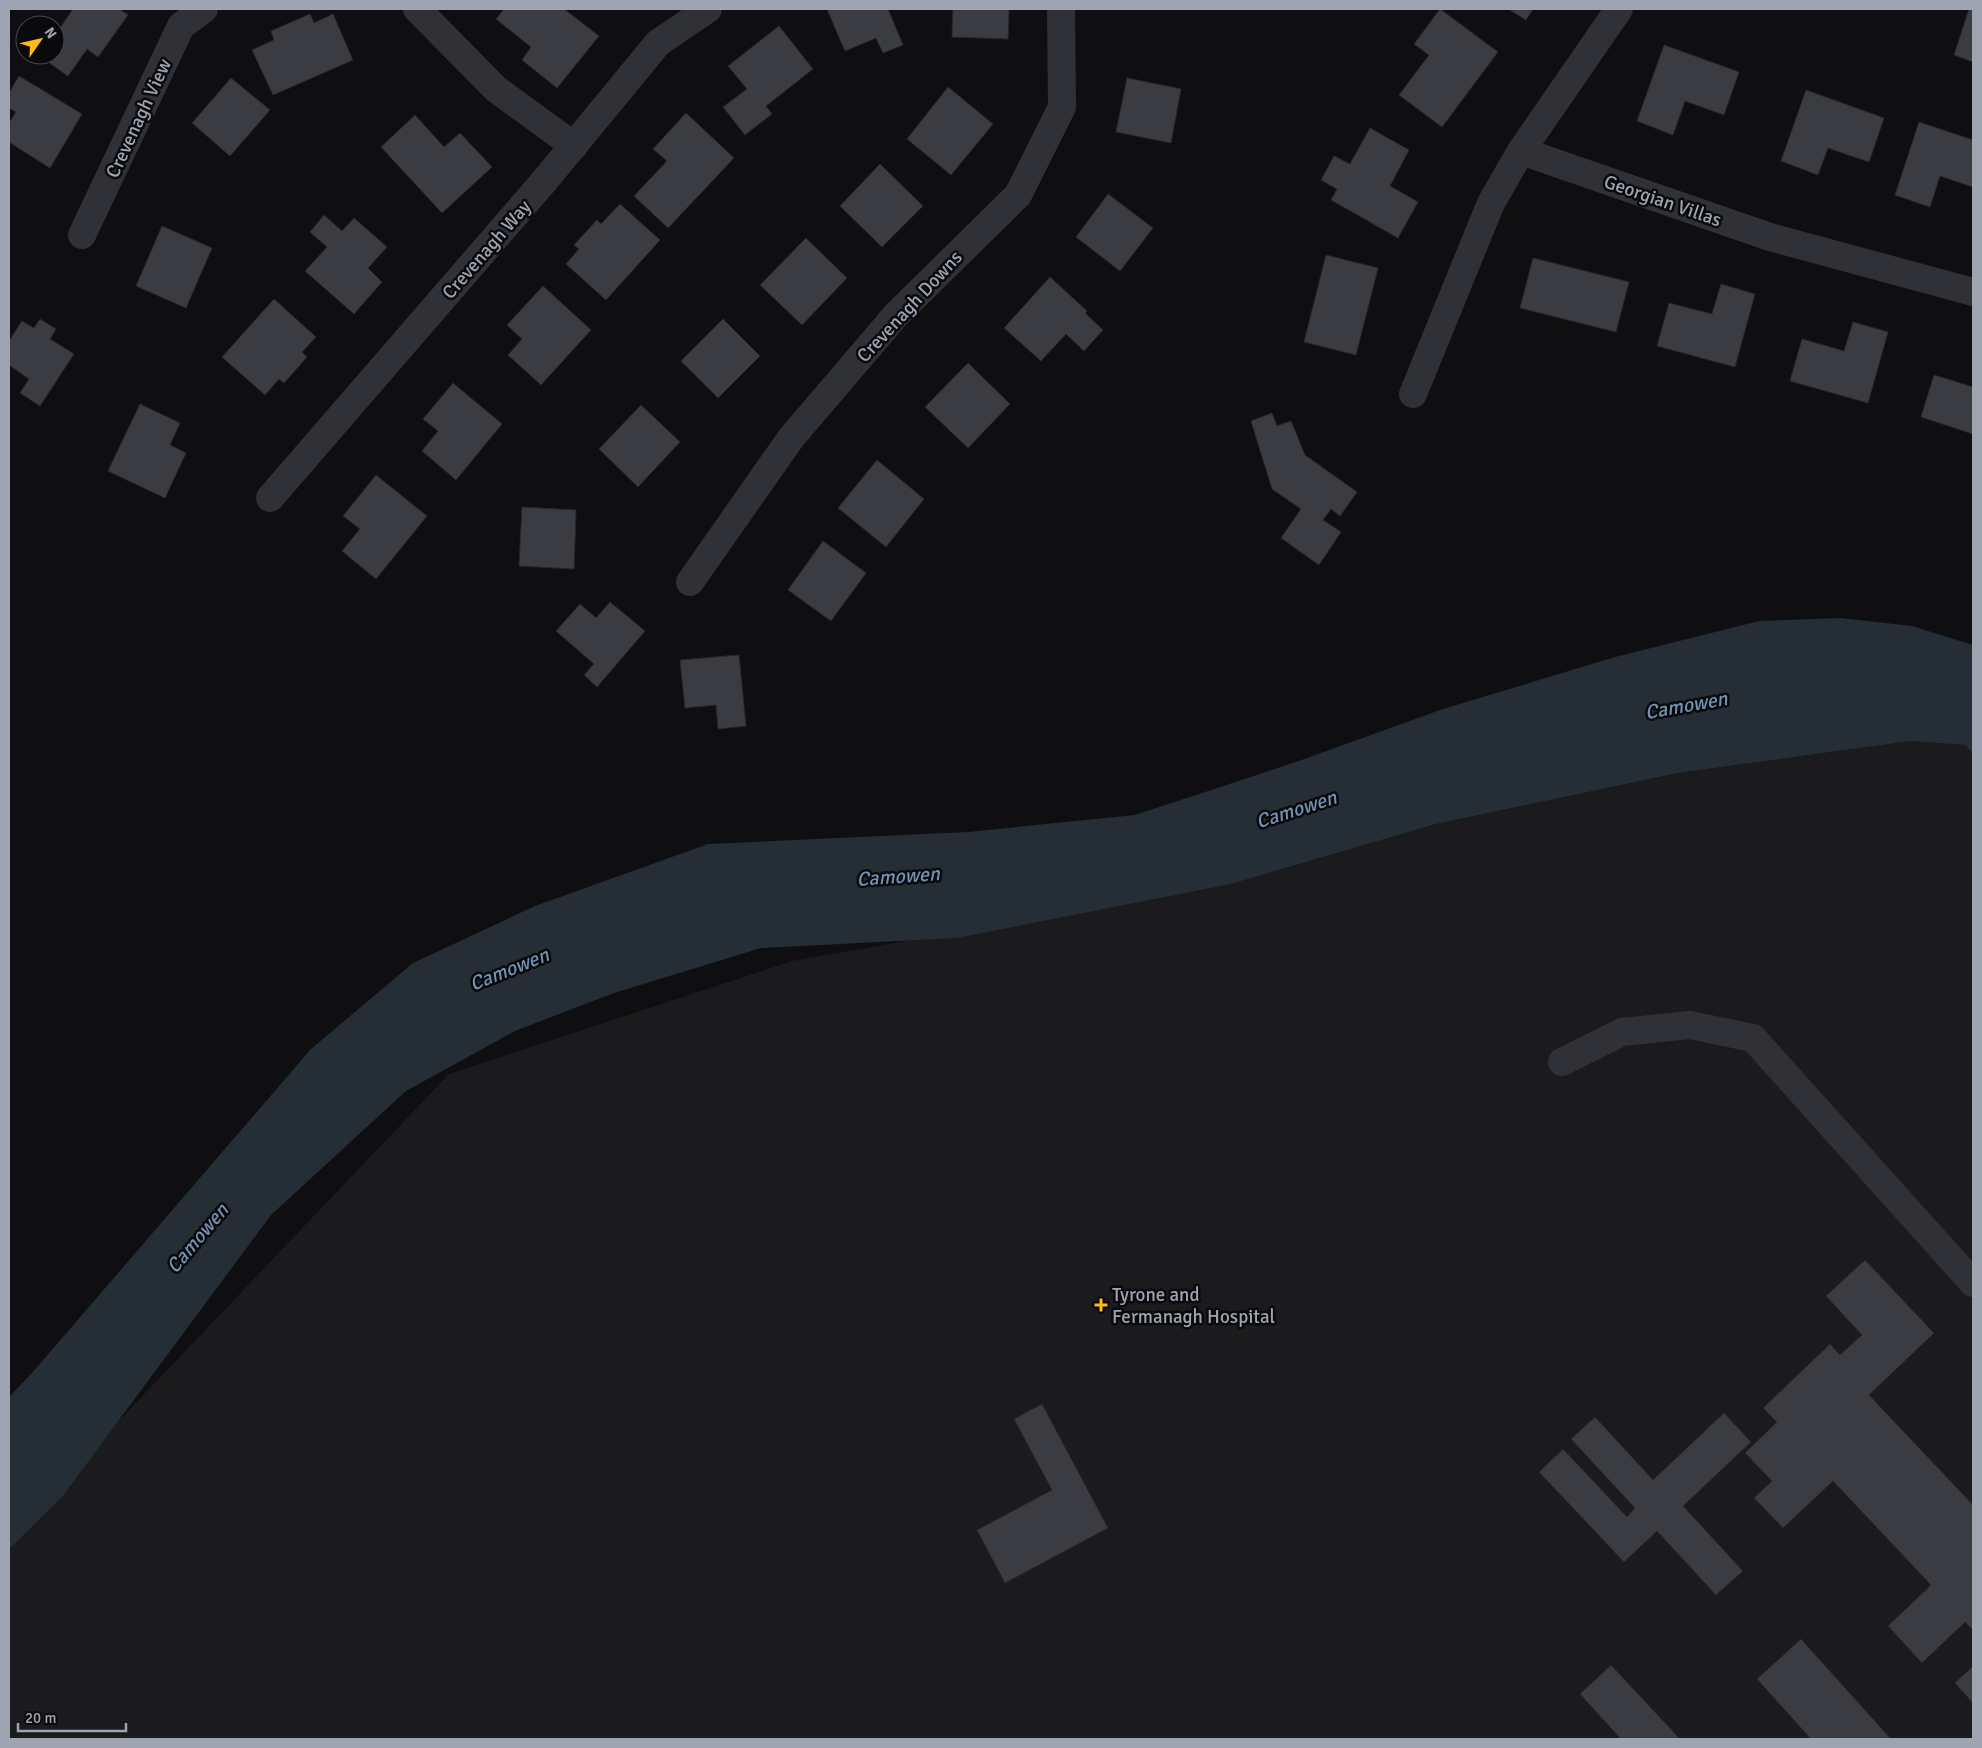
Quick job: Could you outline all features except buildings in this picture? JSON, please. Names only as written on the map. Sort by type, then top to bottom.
[{"type":"street","name":"Crevenagh View","points":[[82,235],[181,26],[204,9]]},
{"type":"street","points":[[417,9],[496,89],[574,146]]},
{"type":"street","name":"Crevenagh Way","points":[[270,498],[574,146],[658,42],[708,9]]},
{"type":"street","name":"Crevenagh Downs","points":[[690,582],[790,438],[896,315],[1018,195],[1062,107],[1061,9]]},
{"type":"street","points":[[1413,394],[1491,203],[1521,151],[1619,9]]},
{"type":"street","name":"Georgian Villas","points":[[1521,151],[1770,238],[1973,292]]},
{"type":"street","points":[[1562,1062],[1622,1032],[1690,1025],[1753,1038],[1973,1283]]},
{"type":"shaded area","name":"Tyrone and Fermanagh Hospital","points":[[1911,741],[1965,745],[1973,753],[1973,1739],[9,1739],[9,1536],[449,1074],[792,961],[1231,884],[1436,824],[1678,773]]},
{"type":"water","name":"Camowen","points":[[1840,618],[1912,626],[1973,645],[1973,753],[1965,745],[1911,741],[1678,773],[1436,824],[1231,884],[957,938],[761,948],[614,993],[515,1031],[406,1091],[271,1215],[62,1497],[9,1549],[9,1397],[32,1373],[311,1049],[413,963],[535,906],[708,844],[968,832],[1135,815],[1296,762],[1443,709],[1615,657],[1759,621]]},
{"type":"place","name":"Tyrone and Fermanagh Hospital","points":[[1101,1305]]}]
